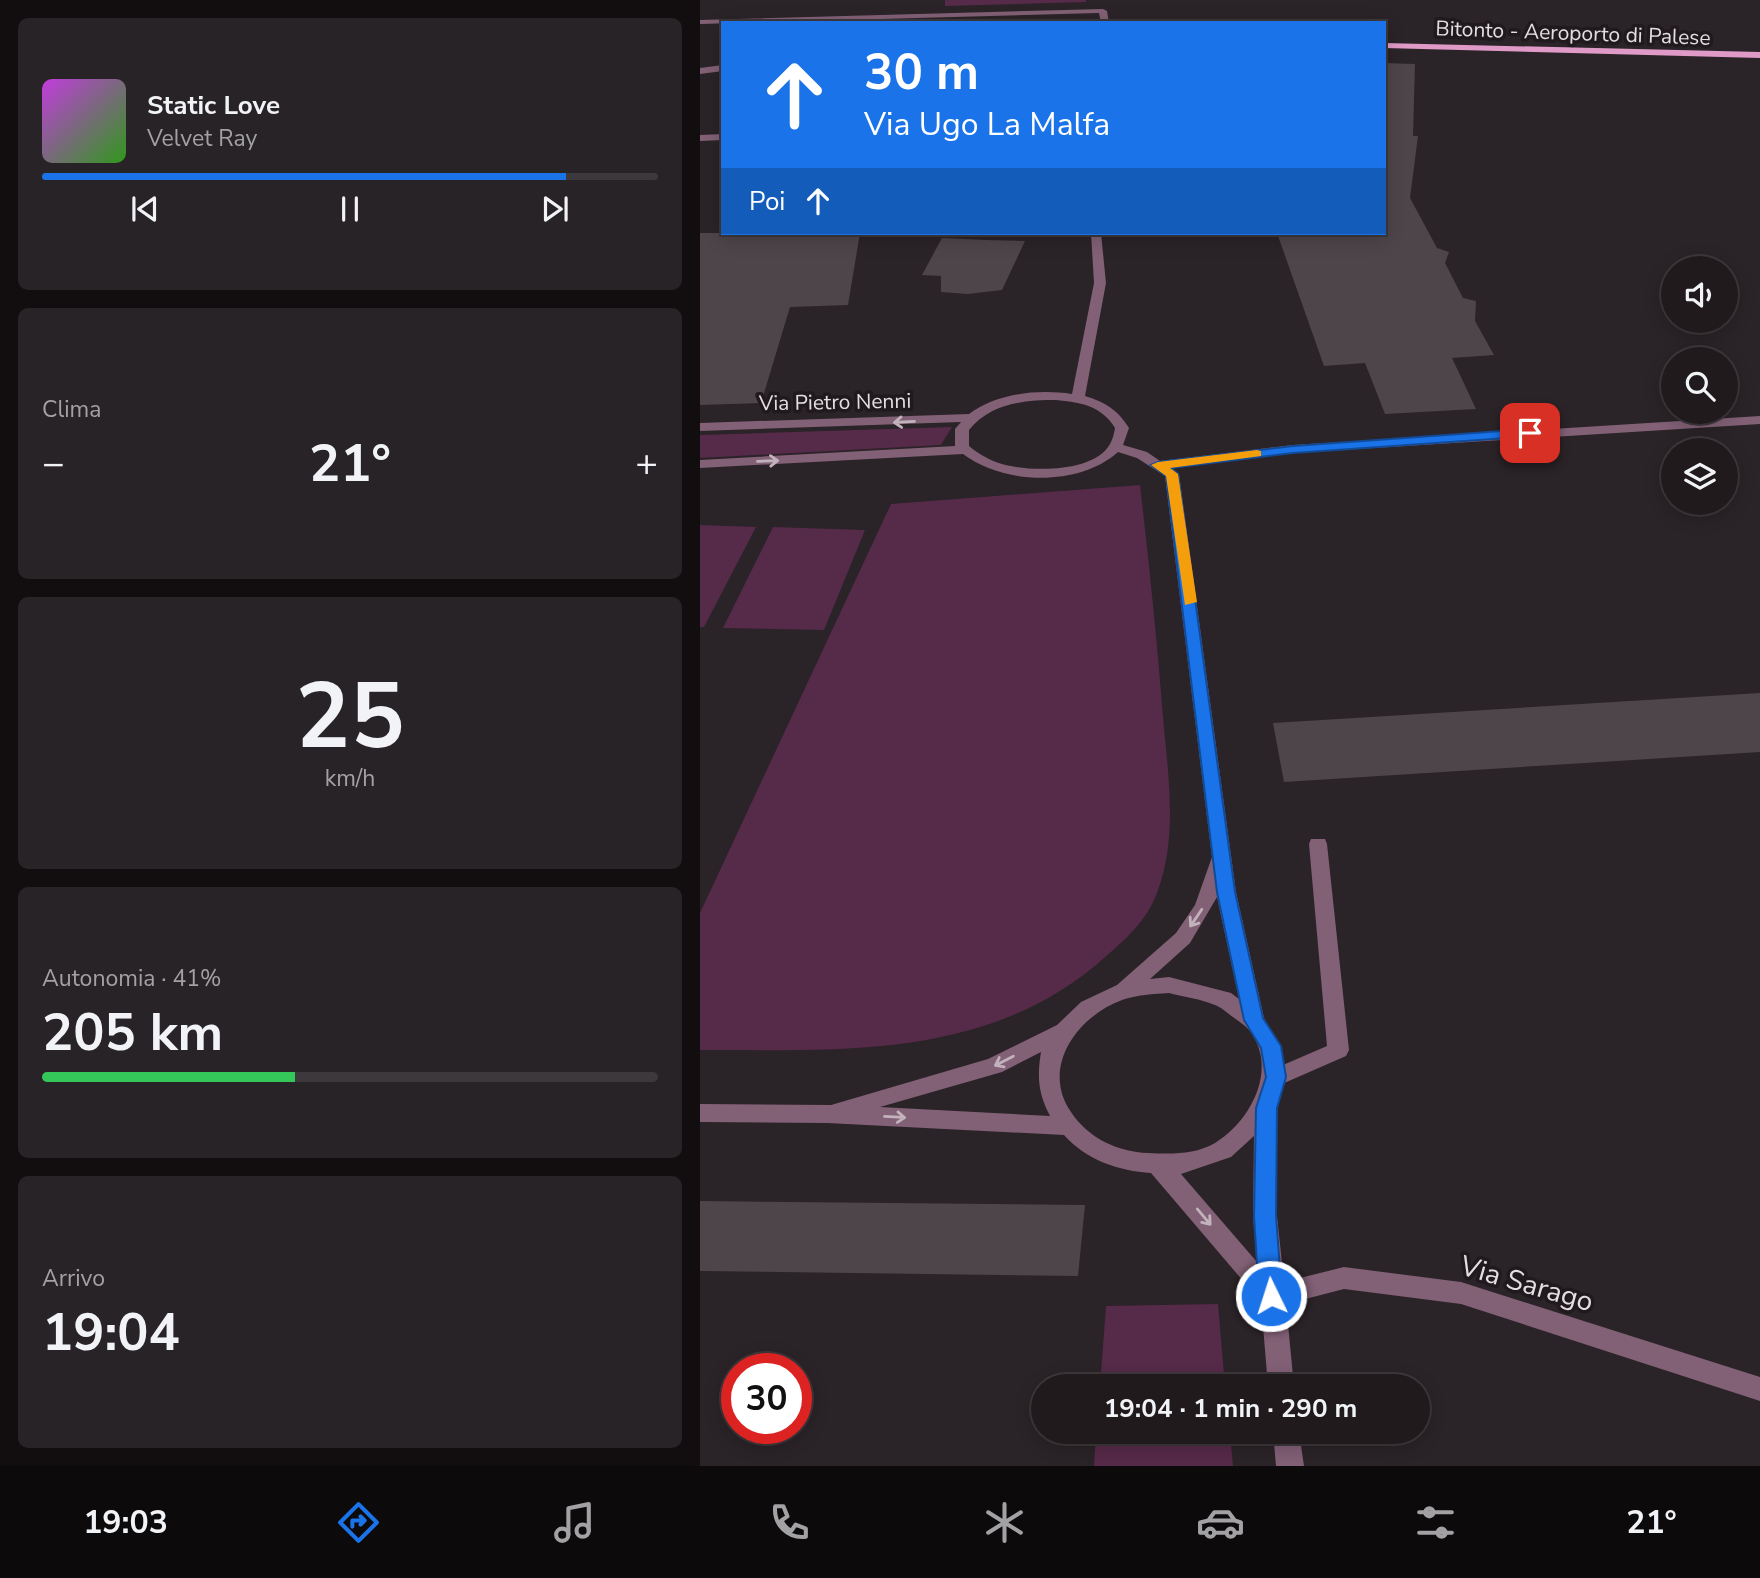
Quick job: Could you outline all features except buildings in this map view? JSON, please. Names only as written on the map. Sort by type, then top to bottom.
[{"type":"main road","name":"Bitonto - Aeroporto di Palese","points":[[1386,45],[1760,55]]},
{"type":"street","points":[[1102,0],[1105,21]]},
{"type":"street","points":[[737,21],[1103,11]]},
{"type":"street","points":[[700,22],[721,21]]},
{"type":"street","points":[[700,71],[721,68]]},
{"type":"street","points":[[700,138],[721,137]]},
{"type":"street","points":[[1077,398],[1100,283],[1096,235]]},
{"type":"street","points":[[1021,398],[1077,398],[1111,412],[1122,428],[1117,445],[1097,460],[1065,471],[1027,473],[993,468],[979,462],[965,450],[961,438],[962,429],[972,418],[990,407],[1021,398]]},
{"type":"street","name":"Via Pietro Nenni","points":[[700,427],[972,418]]},
{"type":"street","points":[[1158,465],[1293,449],[1760,419]]},
{"type":"street","points":[[1118,448],[1142,456],[1172,474],[1222,855],[1254,1020]]},
{"type":"street","points":[[700,464],[965,450]]},
{"type":"street","points":[[1276,1077],[1338,1050],[1318,844]]},
{"type":"street","points":[[1222,855],[1204,906],[1183,938],[1119,992],[1088,1008],[1065,1030],[1054,1048],[1048,1067],[1048,1088],[1054,1107],[1066,1126],[1083,1142],[1105,1154],[1132,1162],[1159,1165],[1193,1161],[1224,1149],[1249,1130],[1266,1108]]},
{"type":"street","points":[[1119,992],[1156,985],[1194,987],[1237,1005],[1254,1020],[1271,1046],[1276,1077],[1266,1108],[1265,1216],[1280,1374]]},
{"type":"street","points":[[827,1114],[993,1066],[1065,1030]]},
{"type":"street","points":[[700,1113],[827,1114],[1066,1126]]},
{"type":"street","points":[[1159,1165],[1271,1296]]},
{"type":"street","name":"Via Sarago","points":[[1271,1296],[1344,1278],[1461,1293],[1760,1389]]},
{"type":"street","points":[[1287,1444],[1290,1466]]},
{"type":"shaded area","points":[[945,0],[1086,0],[1086,2],[945,6]]},
{"type":"shaded area","points":[[952,427],[941,445],[700,458],[700,435]]},
{"type":"shaded area","points":[[1140,485],[1170,804],[1164,869],[1154,901],[1142,920],[1103,959],[1058,992],[1011,1016],[962,1032],[912,1042],[860,1048],[700,1050],[700,913],[891,504]]},
{"type":"shaded area","points":[[700,525],[756,527],[704,627],[700,627]]},
{"type":"shaded area","points":[[773,527],[865,530],[824,630],[723,628]]},
{"type":"shaded area","points":[[1218,1304],[1224,1374],[1101,1374],[1106,1306]]},
{"type":"shaded area","points":[[1095,1444],[1231,1444],[1233,1466],[1094,1466]]},
{"type":"slow traffic","points":[[1190,602],[1172,474],[1158,465],[1257,453]]},
{"type":"route","points":[[1271,1296],[1265,1216],[1266,1108],[1276,1077],[1271,1046],[1254,1020],[1226,892],[1172,474],[1158,465],[1293,449],[1530,433]]}]
